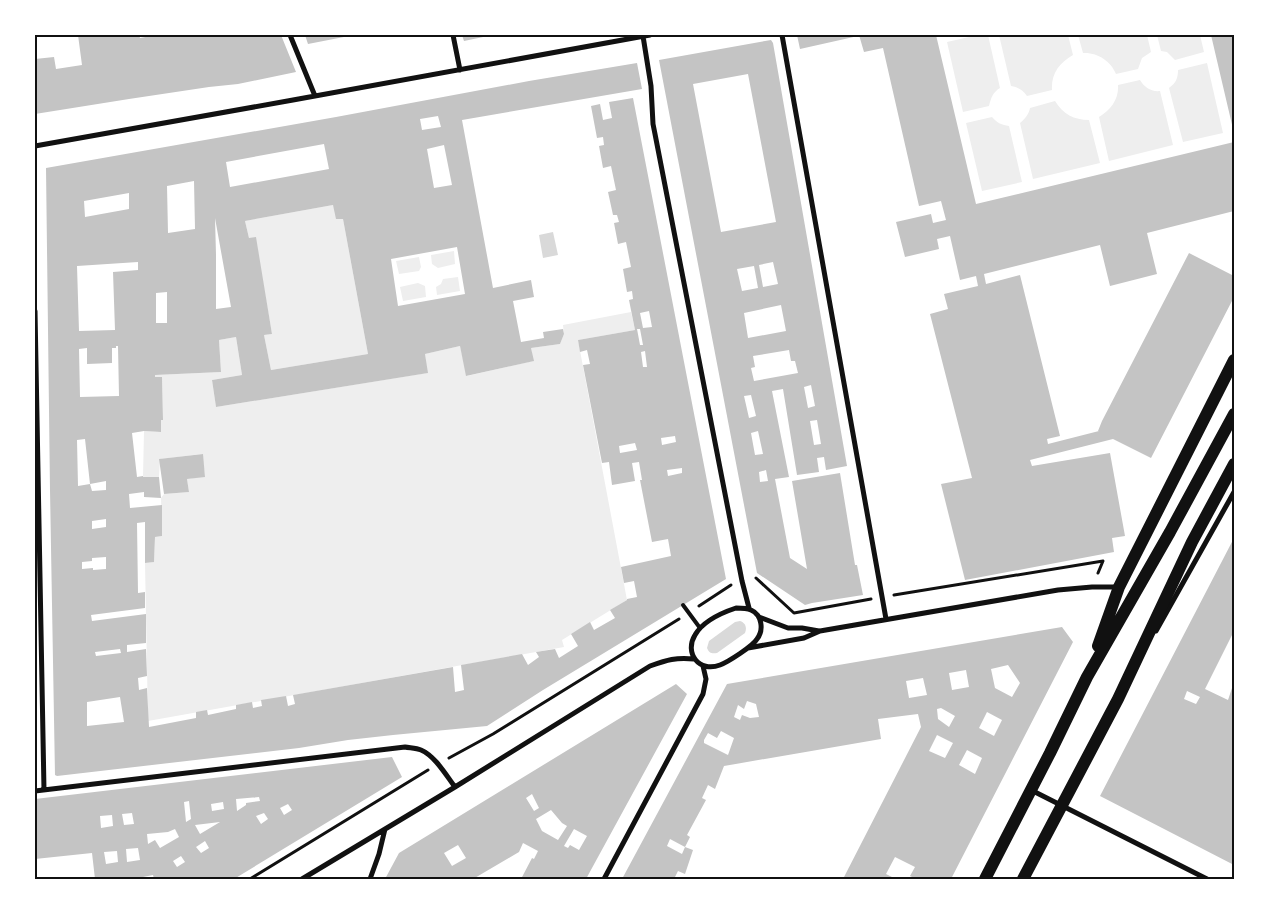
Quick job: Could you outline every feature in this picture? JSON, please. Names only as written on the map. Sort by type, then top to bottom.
[{"type":"main road","points":[[1087,677],[1119,587],[1234,360]]},
{"type":"main road","points":[[985,879],[1087,677],[1170,532],[1234,414]]},
{"type":"main road","points":[[1023,879],[1118,699],[1192,542],[1234,464]]},
{"type":"street","points":[[290,35],[315,96]]},
{"type":"street","points":[[453,35],[460,70]]},
{"type":"street","points":[[35,146],[650,35]]},
{"type":"street","points":[[782,35],[886,619]]},
{"type":"street","points":[[643,36],[652,86],[653,124],[740,572],[749,608]]},
{"type":"street","points":[[35,311],[44,790]]},
{"type":"street","points":[[1118,699],[1234,492]]},
{"type":"street","points":[[748,648],[804,638],[820,631],[1058,590],[1119,587]]},
{"type":"street","points":[[736,608],[749,608],[759,618],[762,628],[758,639],[748,648],[720,665],[711,667],[703,666],[694,659],[690,648],[694,636],[700,628],[724,612],[736,608]]},
{"type":"street","points":[[759,618],[788,628],[820,631]]},
{"type":"street","points":[[302,879],[650,666],[668,659],[694,659]]},
{"type":"street","points":[[604,879],[703,694],[706,679],[703,666]]},
{"type":"street","points":[[35,791],[405,747],[422,750],[437,764],[455,787]]},
{"type":"street","points":[[1031,790],[1207,879]]},
{"type":"street","points":[[370,879],[385,829]]},
{"type":"lane","points":[[683,605],[700,628]]},
{"type":"path","points":[[756,578],[794,613],[1103,560],[1092,587]]},
{"type":"path","points":[[250,879],[437,764],[493,734],[689,613],[731,584]]},
{"type":"shaded area","points":[[978,35],[988,35],[1000,88],[993,95],[989,106],[963,112],[947,42]]},
{"type":"shaded area","points":[[999,35],[1068,35],[1073,55],[1057,70],[1053,79],[1052,90],[1027,96],[1020,89],[1011,86]]},
{"type":"shaded area","points":[[1078,35],[1147,35],[1151,52],[1142,58],[1138,69],[1116,74],[1111,65],[1103,58],[1083,53]]},
{"type":"shaded area","points":[[1157,35],[1200,35],[1204,52],[1175,60],[1167,52],[1161,51]]},
{"type":"shaded area","points":[[1207,63],[1223,133],[1183,142],[1169,88],[1176,80],[1178,70]]},
{"type":"shaded area","points":[[1140,80],[1148,88],[1160,91],[1173,145],[1109,161],[1099,117],[1113,104],[1117,95],[1118,85]]},
{"type":"shaded area","points":[[1055,101],[1069,115],[1078,119],[1089,120],[1100,163],[1033,179],[1020,123],[1030,108]]},
{"type":"shaded area","points":[[992,117],[996,121],[1009,126],[1022,182],[982,191],[966,123]]},
{"type":"shaded area","points":[[333,205],[343,219],[368,354],[271,370],[264,335],[272,334],[255,238],[249,238],[245,221]]},
{"type":"shaded area","points":[[553,232],[558,255],[543,258],[539,235]]},
{"type":"shaded area","points":[[454,251],[455,264],[438,268],[432,264],[431,255]]},
{"type":"shaded area","points":[[419,257],[421,267],[419,271],[399,274],[396,261]]},
{"type":"shaded area","points":[[458,277],[460,291],[437,295],[436,287],[441,284],[443,279]]},
{"type":"shaded area","points":[[418,283],[425,286],[426,297],[403,301],[400,287]]},
{"type":"shaded area","points":[[631,312],[635,330],[578,340],[627,600],[562,640],[564,647],[148,721],[145,563],[154,562],[155,537],[162,536],[161,498],[164,494],[189,492],[187,479],[205,476],[202,454],[160,459],[159,477],[143,477],[144,431],[161,432],[161,420],[163,420],[162,377],[155,377],[155,375],[221,372],[219,340],[236,337],[242,375],[212,380],[216,407],[427,373],[425,354],[460,346],[467,376],[533,361],[531,348],[560,344],[564,334],[563,325]]},
{"type":"shaded area","points":[[740,621],[746,626],[745,633],[717,653],[709,651],[707,648],[709,641],[735,622]]},
{"type":"building","points":[[78,35],[139,35],[140,38],[156,35],[281,35],[296,72],[238,84],[35,114],[35,59],[54,57],[56,69],[82,65]]},
{"type":"building","points":[[305,35],[349,35],[349,36],[308,44]]},
{"type":"building","points":[[462,35],[488,35],[488,36],[464,41]]},
{"type":"building","points":[[797,35],[858,35],[858,36],[800,49]]},
{"type":"building","points":[[859,35],[936,35],[976,204],[1234,142],[1234,211],[1147,233],[1157,274],[1110,286],[1100,245],[984,274],[986,284],[1020,275],[1060,436],[1047,439],[1048,444],[1099,431],[1102,421],[1189,253],[1234,276],[1234,297],[1151,458],[1113,439],[1030,460],[1032,466],[1110,453],[1125,536],[1112,538],[1114,552],[965,580],[941,484],[972,478],[930,314],[948,309],[944,294],[978,286],[976,276],[960,280],[950,236],[937,239],[939,249],[905,257],[896,222],[931,214],[933,223],[946,220],[941,201],[919,206],[883,48],[864,52]]},
{"type":"building","points":[[1211,35],[1234,35],[1234,129],[1233,129]]},
{"type":"building","points":[[771,40],[773,43],[847,466],[826,470],[824,457],[817,458],[819,472],[797,475],[783,389],[772,391],[789,477],[775,479],[790,558],[807,569],[792,481],[840,473],[855,565],[857,565],[863,595],[805,605],[757,573],[659,60]],"holes":[[[748,74],[776,222],[721,232],[693,84]],[[773,262],[778,284],[763,287],[759,265]],[[754,266],[758,288],[742,291],[737,269]],[[781,305],[786,331],[748,338],[744,313]],[[789,350],[791,361],[795,361],[798,373],[754,381],[751,368],[755,367],[753,356]],[[811,385],[815,406],[808,408],[804,387]],[[751,395],[756,416],[749,418],[744,396]],[[817,420],[821,444],[814,445],[810,421]],[[758,431],[763,454],[755,455],[751,433]],[[766,470],[768,481],[760,482],[759,472]]]},
{"type":"building","points":[[637,63],[642,89],[462,120],[493,288],[531,280],[534,297],[513,301],[521,342],[544,338],[543,332],[563,329],[564,334],[560,344],[531,348],[534,361],[466,376],[460,346],[425,354],[428,373],[216,407],[212,380],[242,375],[236,337],[219,340],[221,372],[155,375],[155,377],[162,377],[163,420],[161,420],[161,432],[144,431],[132,433],[137,477],[159,477],[161,498],[144,497],[144,492],[129,494],[130,508],[162,505],[162,536],[155,537],[154,562],[145,563],[145,522],[137,523],[138,593],[145,592],[145,608],[91,615],[92,621],[146,614],[146,643],[127,645],[127,652],[146,649],[147,676],[138,678],[139,690],[147,688],[149,727],[196,718],[196,712],[207,710],[208,715],[236,709],[236,705],[252,702],[253,708],[262,706],[261,700],[286,696],[288,706],[295,704],[293,695],[453,667],[455,692],[464,690],[461,665],[522,654],[528,665],[539,657],[536,652],[555,649],[559,658],[578,646],[571,634],[590,622],[594,630],[615,618],[610,610],[627,599],[637,597],[634,581],[624,583],[621,567],[671,556],[668,539],[652,542],[640,480],[642,480],[639,462],[632,463],[635,481],[612,485],[609,462],[602,463],[583,365],[590,364],[587,350],[580,352],[578,340],[635,330],[629,300],[633,299],[632,291],[627,292],[623,269],[631,267],[626,242],[618,244],[614,223],[619,222],[617,215],[613,215],[608,192],[616,190],[611,166],[603,168],[599,146],[604,145],[603,137],[597,138],[591,106],[600,104],[603,120],[612,118],[609,102],[633,98],[726,579],[487,726],[348,740],[299,748],[55,775],[46,168]],"holes":[[[438,116],[441,127],[422,130],[420,119]],[[324,144],[329,169],[230,187],[226,162]],[[444,145],[452,185],[434,188],[427,149]],[[194,181],[195,229],[168,233],[167,186]],[[129,193],[129,209],[85,217],[84,201]],[[333,205],[336,219],[343,219],[368,354],[271,370],[264,335],[272,334],[256,237],[249,238],[245,221]],[[215,218],[231,307],[216,309]],[[457,247],[465,294],[398,306],[391,259]],[[138,262],[138,270],[113,272],[115,330],[79,331],[77,266]],[[167,292],[167,323],[156,323],[156,293]],[[649,311],[652,327],[643,328],[640,313]],[[637,329],[640,329],[643,345],[640,345]],[[118,346],[119,396],[80,397],[79,349],[87,348],[87,364],[112,363],[112,348]],[[645,351],[647,367],[643,367],[641,352]],[[675,436],[676,442],[662,445],[661,438]],[[85,439],[90,484],[78,486],[77,440]],[[635,443],[637,450],[620,453],[619,446]],[[682,468],[682,473],[668,476],[667,470]],[[106,481],[106,490],[92,491],[90,484]],[[106,519],[106,527],[92,529],[92,521]],[[106,557],[106,569],[82,569],[82,562],[92,561],[92,558]],[[120,649],[121,653],[96,656],[95,652]],[[120,697],[124,722],[87,726],[87,702]]]},
{"type":"building","points":[[203,454],[205,477],[187,479],[189,492],[164,494],[159,459]]},
{"type":"building","points":[[1234,538],[1234,631],[1205,689],[1228,700],[1234,682],[1234,865],[1100,796]],"holes":[[[1187,691],[1200,697],[1196,704],[1184,699]]]},
{"type":"building","points":[[1062,627],[1073,642],[951,879],[911,879],[912,877],[910,876],[915,867],[895,857],[886,874],[896,879],[843,879],[921,727],[918,714],[878,719],[881,739],[724,766],[715,789],[708,785],[702,798],[706,800],[687,835],[690,837],[685,847],[693,850],[685,874],[678,871],[674,879],[622,879],[727,684]],"holes":[[[1008,665],[1020,683],[1012,697],[995,688],[991,669]],[[966,670],[969,687],[952,690],[949,673]],[[923,678],[927,695],[909,698],[906,681]],[[747,701],[756,704],[759,717],[750,718],[742,715],[740,720],[734,717],[738,705],[744,709]],[[941,708],[955,716],[949,727],[938,719],[937,709]],[[987,712],[1002,720],[994,736],[979,728]],[[721,731],[734,738],[728,755],[704,743],[708,733],[717,738]],[[937,735],[953,743],[945,758],[929,751]],[[967,750],[982,758],[975,774],[959,765]],[[670,839],[685,847],[682,854],[667,846]]]},
{"type":"building","points":[[676,684],[687,694],[586,879],[521,879],[538,851],[523,843],[519,852],[473,879],[385,879],[399,853]],"holes":[[[532,794],[539,808],[534,811],[526,798]],[[551,810],[567,826],[558,840],[542,831],[536,819]],[[574,829],[587,836],[579,850],[570,845],[568,848],[564,846]],[[458,845],[466,858],[452,866],[444,853]]]},
{"type":"building","points":[[392,757],[402,777],[234,879],[154,879],[153,875],[138,879],[95,879],[92,853],[35,859],[35,799]],"holes":[[[259,797],[260,801],[246,803],[237,811],[236,799]],[[189,801],[191,819],[186,822],[184,802]],[[223,802],[224,809],[212,811],[211,804]],[[288,804],[292,810],[284,815],[280,808]],[[132,813],[134,824],[124,825],[122,814]],[[264,813],[268,819],[261,824],[256,816]],[[112,815],[113,826],[101,828],[100,816]],[[220,822],[200,834],[195,825]],[[175,829],[179,837],[160,848],[155,840],[148,844],[147,834],[168,832]],[[205,841],[209,848],[201,853],[196,847]],[[138,848],[140,860],[127,862],[126,849]],[[117,851],[118,862],[106,864],[104,852]],[[181,856],[185,862],[177,867],[173,861]]]}]
